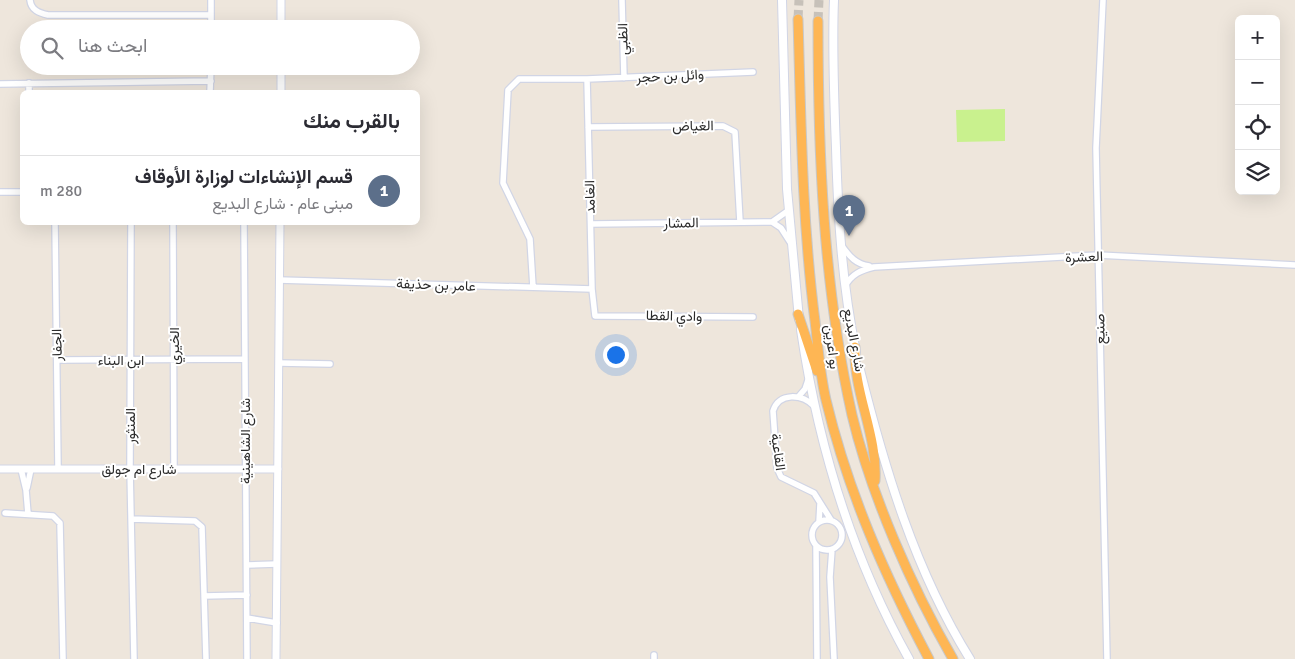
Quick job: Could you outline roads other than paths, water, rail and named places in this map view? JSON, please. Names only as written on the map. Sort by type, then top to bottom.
[{"type":"highway","name":"بو اعرين","points":[[798,19],[804,213],[810,281],[826,398],[842,458],[869,535],[892,588],[929,659]]},
{"type":"highway","name":"بو اعرين","points":[[818,21],[822,192],[827,268],[834,321],[853,416],[874,486],[914,586],[953,659]]},
{"type":"highway","points":[[798,314],[826,398]]},
{"type":"highway","points":[[854,347],[856,368],[874,457],[874,486]]},
{"type":"main road","points":[[782,0],[789,210],[798,314],[808,380],[826,459],[849,528],[874,590],[909,659]]},
{"type":"main road","name":"شارع البديع","points":[[834,0],[832,48],[840,243],[844,288],[854,347],[891,486],[936,599],[970,659]]},
{"type":"street","points":[[30,0],[38,13],[48,15],[210,15]]},
{"type":"street","points":[[210,20],[211,0]]},
{"type":"street","points":[[281,0],[281,20]]},
{"type":"street","name":"الظبي","points":[[622,0],[624,78]]},
{"type":"street","name":"صنيع","points":[[1102,0],[1096,148],[1107,659]]},
{"type":"street","name":"وائل بن حجر","points":[[533,287],[530,239],[503,183],[508,90],[519,79],[624,78],[753,72]]},
{"type":"street","points":[[210,90],[211,75]]},
{"type":"street","points":[[281,75],[281,90]]},
{"type":"street","name":"الغامد","points":[[587,79],[592,289],[595,316]]},
{"type":"street","points":[[0,84],[211,81]]},
{"type":"street","points":[[29,83],[29,90]]},
{"type":"street","name":"الغياض","points":[[588,127],[723,126],[732,129],[735,132],[740,222]]},
{"type":"street","points":[[0,192],[20,192]]},
{"type":"street","points":[[789,210],[772,222],[781,228],[792,246]]},
{"type":"street","name":"المشار","points":[[591,224],[772,222]]},
{"type":"street","name":"الجفار","points":[[54,225],[58,468]]},
{"type":"street","name":"المنثور","points":[[131,225],[130,469],[134,659]]},
{"type":"street","name":"الخيري","points":[[173,225],[174,469]]},
{"type":"street","name":"شارع الشاهينية","points":[[244,225],[247,659]]},
{"type":"street","points":[[276,659],[280,225]]},
{"type":"street","name":"العشرة","points":[[840,243],[851,258],[862,265],[874,267]]},
{"type":"street","name":"العشرة","points":[[844,288],[853,276],[863,269],[874,267],[1098,255],[1295,265]]},
{"type":"street","name":"عامر بن حذيفة","points":[[279,280],[592,289]]},
{"type":"street","name":"وادي القطا","points":[[595,316],[753,317]]},
{"type":"street","name":"ابن البناء","points":[[57,360],[245,359]]},
{"type":"street","points":[[279,362],[330,364]]},
{"type":"street","points":[[808,380],[805,389],[798,396],[814,406]]},
{"type":"street","name":"القاعية","points":[[798,396],[782,399],[775,405],[773,411],[777,468],[785,480],[807,488],[814,493],[831,520]]},
{"type":"street","points":[[26,490],[31,468]]},
{"type":"street","name":"شارع ام جولق","points":[[0,469],[278,469]]},
{"type":"street","points":[[21,469],[26,490],[28,514]]},
{"type":"street","points":[[817,659],[816,546],[811,533],[819,522],[820,503]]},
{"type":"street","points":[[5,513],[52,516],[60,523],[63,659]]},
{"type":"street","points":[[131,519],[199,523],[203,533],[206,659]]},
{"type":"street","points":[[816,546],[826,550],[832,549],[837,546],[842,535],[837,523],[831,520],[819,522]]},
{"type":"street","points":[[832,549],[830,578],[834,659]]},
{"type":"street","points":[[247,565],[277,564]]},
{"type":"street","points":[[204,596],[247,595]]},
{"type":"street","points":[[247,618],[277,623]]},
{"type":"tunnel","points":[[798,19],[799,0]]},
{"type":"tunnel","points":[[818,21],[819,0]]},
{"type":"place","name":"قسم الإنشاءات لوزارة الأوقاف","points":[[849,236]]}]
